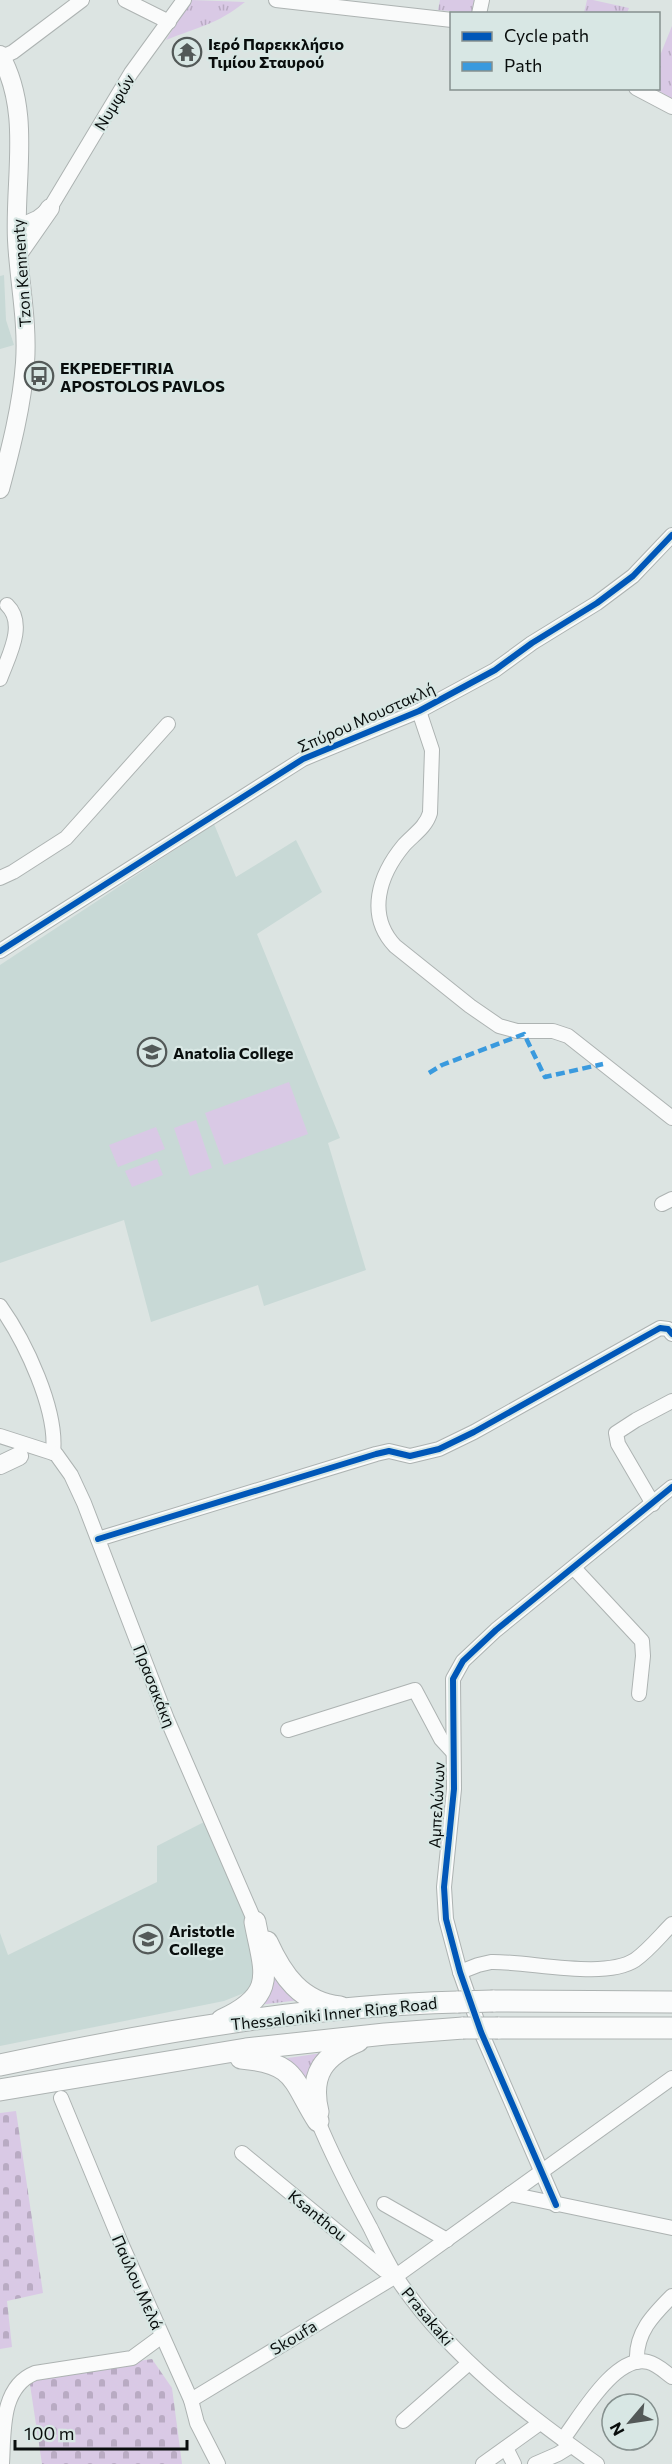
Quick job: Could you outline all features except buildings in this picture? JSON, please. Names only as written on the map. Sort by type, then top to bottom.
[{"type":"highway","points":[[255,1922],[263,1932],[283,1973],[299,1992],[332,2006],[352,2009]]},
{"type":"highway","points":[[202,2027],[225,2019],[242,2009],[252,2001],[261,1988],[265,1970],[255,1922]]},
{"type":"highway","name":"Thessaloniki Inner Ring Road","points":[[0,2065],[126,2039],[202,2027],[352,2009],[493,2001],[672,2001]]},
{"type":"highway","points":[[318,2121],[315,2086],[320,2070],[327,2059],[354,2043],[385,2034],[463,2028],[672,2028]]},
{"type":"highway","name":"Thessaloniki Inner Ring Road","points":[[0,2090],[209,2055],[385,2034]]},
{"type":"highway","points":[[209,2055],[264,2060],[280,2067],[295,2079],[318,2121]]},
{"type":"main road","name":"Tzon Kennenty","points":[[0,489],[18,414],[25,364],[25,325],[17,227],[18,122],[11,81],[1,57]]},
{"type":"main road","points":[[18,254],[50,208]]},
{"type":"main road","points":[[0,1465],[19,1456]]},
{"type":"street","points":[[1,57],[13,52],[82,0]]},
{"type":"street","points":[[125,0],[169,22]]},
{"type":"street","name":"Νυμφών","points":[[50,208],[131,73],[184,0]]},
{"type":"street","points":[[276,0],[450,20]]},
{"type":"street","points":[[640,90],[672,107]]},
{"type":"street","points":[[18,208],[50,208]]},
{"type":"street","points":[[17,227],[37,218],[50,208]]},
{"type":"street","name":"Σπύρου Μουστακλή","points":[[0,951],[303,759],[419,711],[495,670],[597,603],[639,571],[672,535]]},
{"type":"street","points":[[0,679],[18,625],[13,611],[7,605]]},
{"type":"street","points":[[419,711],[432,750],[430,813],[427,821],[399,851],[382,885],[378,916],[384,931],[395,946],[490,1021],[512,1030],[553,1031],[568,1036],[672,1118]]},
{"type":"street","points":[[0,878],[66,838],[168,724]]},
{"type":"street","points":[[0,1306],[25,1349],[48,1407],[54,1430],[47,1452]]},
{"type":"street","points":[[98,1539],[376,1454],[389,1451],[410,1456],[439,1449],[474,1432],[660,1328],[668,1329],[672,1334]]},
{"type":"street","points":[[653,1504],[618,1444],[616,1433],[672,1401]]},
{"type":"street","points":[[0,1436],[47,1452]]},
{"type":"street","points":[[0,1455],[19,1456],[47,1452]]},
{"type":"street","name":"Πρασακάκη","points":[[47,1452],[71,1475],[167,1719],[255,1922]]},
{"type":"street","name":"Αμπελώνων","points":[[556,2205],[487,2047],[460,1972],[449,1932],[444,1898],[454,1788],[453,1679],[463,1661],[496,1630],[672,1487]]},
{"type":"street","points":[[574,1568],[642,1641],[643,1656],[639,1694]]},
{"type":"street","points":[[288,1730],[415,1690],[441,1739],[453,1752]]},
{"type":"street","points":[[460,1972],[487,1962],[585,1969],[614,1968],[633,1961],[672,1924]]},
{"type":"street","name":"Skoufa","points":[[191,2400],[396,2276],[672,2078]]},
{"type":"street","name":"Παύλου Μελά","points":[[61,2098],[191,2400],[197,2423],[218,2464]]},
{"type":"street","name":"Prasakaki","points":[[318,2121],[344,2179],[396,2276],[427,2318],[469,2363],[540,2423],[597,2464]]},
{"type":"street","name":"Ksanthou","points":[[242,2153],[384,2270],[396,2276]]},
{"type":"street","points":[[510,2194],[672,2228]]},
{"type":"street","points":[[384,2204],[447,2240]]},
{"type":"street","points":[[637,2362],[636,2347],[641,2334],[672,2296]]},
{"type":"street","points":[[2,2464],[8,2404],[16,2386],[21,2381],[35,2373],[132,2358],[162,2336]]},
{"type":"street","points":[[535,2464],[558,2454],[614,2374],[625,2366],[637,2362],[652,2364],[672,2377]]},
{"type":"street","points":[[403,2421],[469,2363]]},
{"type":"street","points":[[483,2464],[540,2423]]},
{"type":"street","points":[[506,2448],[514,2464]]},
{"type":"shaded area","points":[[4,275],[6,320],[14,345],[0,349],[0,276]]},
{"type":"shaded area","name":"Anatolia College","points":[[214,824],[236,877],[296,840],[322,892],[257,934],[340,1138],[328,1143],[366,1270],[264,1306],[258,1285],[151,1322],[124,1220],[0,1263],[0,965]]},
{"type":"shaded area","name":"Aristotle College","points":[[204,1822],[250,1928],[258,1970],[249,1991],[224,2001],[0,2046],[0,1933],[8,1955],[157,1882],[157,1846]]},
{"type":"green space","points":[[191,0],[245,2],[216,21],[166,40]]},
{"type":"green space","points":[[440,0],[476,0],[474,12],[438,10]]},
{"type":"green space","points":[[587,0],[629,8],[627,12],[584,12]]},
{"type":"green space","points":[[672,26],[672,99],[658,90],[660,90],[660,56]]},
{"type":"green space","points":[[289,1082],[308,1134],[224,1165],[205,1113]]},
{"type":"green space","points":[[196,1120],[212,1168],[190,1176],[174,1128]]},
{"type":"green space","points":[[156,1127],[165,1149],[118,1167],[109,1145]]},
{"type":"green space","points":[[157,1159],[163,1175],[132,1187],[125,1171]]},
{"type":"green space","points":[[271,1969],[300,2000],[258,2005]]},
{"type":"green space","points":[[322,2053],[309,2089],[281,2059]]},
{"type":"green space","points":[[16,2111],[43,2293],[7,2301],[12,2347],[0,2349],[0,2113]]},
{"type":"green space","points":[[152,2359],[172,2388],[182,2464],[42,2464],[29,2378]]},
{"type":"marked path","points":[[429,1073],[442,1065],[524,1034],[545,1077],[603,1064]]},
{"type":"cycle path","points":[[0,951],[303,759],[419,711],[495,670],[532,643],[597,603],[633,576],[672,535]]},
{"type":"cycle path","points":[[98,1539],[376,1454],[389,1451],[410,1456],[439,1449],[474,1432],[660,1328],[668,1329],[672,1334]]},
{"type":"cycle path","points":[[556,2205],[481,2032],[460,1972],[446,1919],[444,1887],[454,1789],[453,1679],[463,1661],[496,1630],[672,1487]]},
{"type":"place","name":"Ιερό Παρεκκλήσιο Τιμίου Σταυρού","points":[[187,52]]},
{"type":"place","name":"EKPEDEFTIRIA APOSTOLOS PAVLOS","points":[[39,376]]},
{"type":"place","name":"Anatolia College","points":[[152,1052]]},
{"type":"place","name":"Aristotle College","points":[[148,1939]]}]
